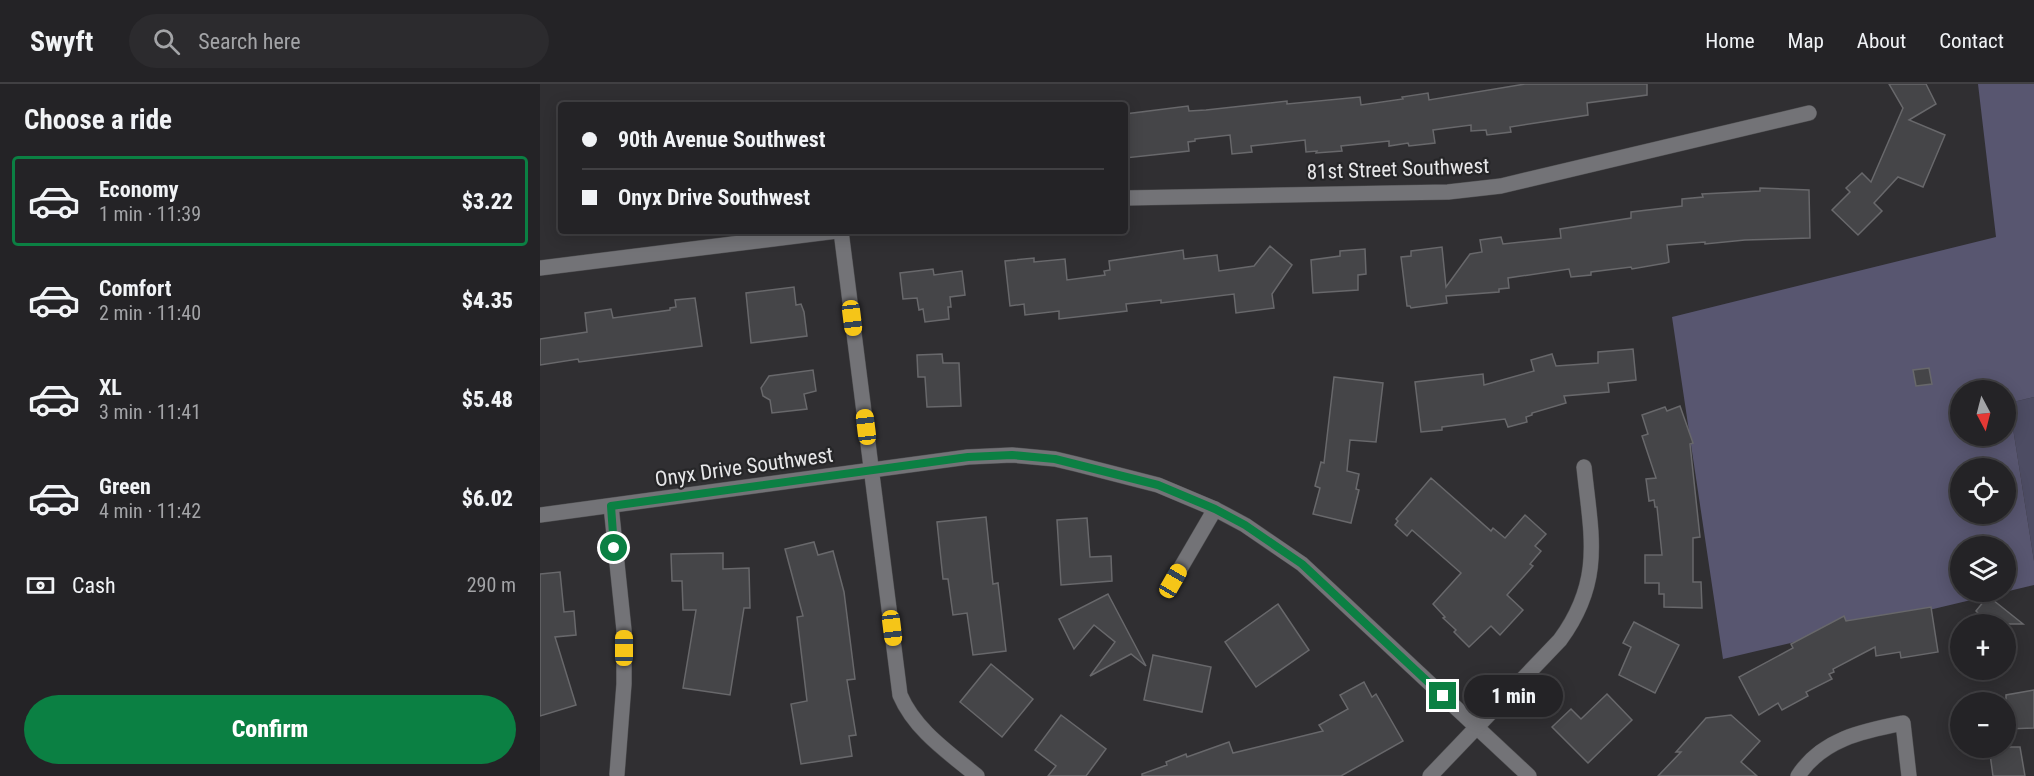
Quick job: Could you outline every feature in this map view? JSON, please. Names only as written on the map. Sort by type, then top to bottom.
[{"type":"street","name":"81st Street Southwest","points":[[1128,198],[1475,190],[1809,113]]},
{"type":"street","points":[[540,268],[815,234]]},
{"type":"street","points":[[839,234],[900,695],[907,711],[918,725],[977,776]]},
{"type":"street","name":"Onyx Drive Southwest","points":[[540,515],[968,457],[1012,455],[1055,459],[1158,485],[1215,509],[1255,531],[1302,564],[1529,776]]},
{"type":"street","points":[[1430,776],[1560,640],[1573,622],[1586,593],[1591,572],[1592,550],[1584,467]]},
{"type":"street","points":[[611,506],[624,630],[624,684],[617,774]]},
{"type":"street","points":[[1173,581],[1215,509]]},
{"type":"street","points":[[1798,776],[1813,758],[1835,742],[1852,734],[1903,723],[1909,776]]},
{"type":"shaded area","points":[[1978,84],[2034,84],[2034,397],[2016,401],[2016,380],[1950,380],[1950,446],[2016,446],[2034,561],[2034,585],[2016,589],[2016,536],[1950,536],[1950,602],[1963,602],[1723,659],[1672,317],[1996,237]]},
{"type":"shaded area","points":[[2034,397],[2034,561],[2016,446],[2016,401]]},
{"type":"building","points":[[1525,84],[1647,84],[1647,95],[1587,103],[1588,115],[1510,127],[1511,132],[1487,135],[1486,130],[1471,131],[1471,125],[1433,130],[1435,143],[1389,146],[1389,141],[1341,146],[1342,151],[1316,153],[1317,151],[1306,152],[1305,140],[1251,146],[1252,152],[1232,154],[1230,135],[1195,139],[1195,141],[1188,142],[1189,151],[1128,158],[1128,114],[1188,106],[1189,111],[1287,101],[1287,104],[1360,97],[1361,105],[1428,93],[1429,100]]},
{"type":"building","points":[[1889,84],[1926,84],[1936,104],[1909,120],[1945,135],[1923,187],[1898,177],[1874,203],[1882,211],[1858,235],[1832,210],[1850,192],[1846,188],[1862,173],[1871,182],[1903,108]]},
{"type":"building","points":[[1760,188],[1809,190],[1810,238],[1667,245],[1669,262],[1666,263],[1632,269],[1631,267],[1591,272],[1591,275],[1571,277],[1569,269],[1508,278],[1509,288],[1499,289],[1499,292],[1446,296],[1447,303],[1411,308],[1407,306],[1401,257],[1411,256],[1411,251],[1442,247],[1446,287],[1470,254],[1482,252],[1480,240],[1501,237],[1503,244],[1561,238],[1560,229],[1631,218],[1631,212],[1682,206],[1682,199],[1703,197],[1702,194],[1760,191]]},
{"type":"building","points":[[1270,246],[1292,265],[1272,294],[1274,308],[1236,313],[1234,294],[1161,303],[1161,300],[1126,304],[1127,311],[1059,319],[1059,311],[1025,315],[1024,304],[1010,306],[1005,261],[1034,258],[1034,262],[1065,259],[1067,280],[1105,275],[1104,271],[1110,270],[1109,261],[1183,250],[1184,259],[1217,255],[1219,271],[1254,266]]},
{"type":"building","points":[[1365,249],[1366,274],[1358,275],[1358,290],[1313,293],[1311,260],[1340,256],[1340,251]]},
{"type":"building","points":[[933,269],[934,275],[962,271],[965,295],[950,297],[949,319],[925,322],[923,309],[919,310],[917,298],[903,299],[900,273]]},
{"type":"building","points":[[794,287],[796,305],[801,304],[804,312],[807,336],[751,343],[746,293]]},
{"type":"building","points":[[695,298],[702,346],[540,365],[540,339],[587,332],[585,313],[611,309],[613,318],[670,310],[676,307],[675,300]]},
{"type":"building","points":[[1633,349],[1636,380],[1608,383],[1609,392],[1564,396],[1566,403],[1532,413],[1526,417],[1527,422],[1508,427],[1505,419],[1421,432],[1415,382],[1483,374],[1484,385],[1534,371],[1531,360],[1552,354],[1556,366],[1598,363],[1598,352]]},
{"type":"building","points":[[942,354],[943,363],[959,363],[961,406],[927,407],[925,377],[918,377],[917,355]]},
{"type":"building","points":[[1929,368],[1932,384],[1916,386],[1913,370]]},
{"type":"building","points":[[813,370],[816,391],[804,394],[807,409],[772,413],[770,400],[763,396],[761,388],[769,376]]},
{"type":"building","points":[[1334,377],[1383,383],[1376,442],[1350,440],[1347,471],[1359,474],[1356,489],[1359,490],[1351,523],[1313,514],[1320,488],[1315,486],[1321,462],[1324,463]]},
{"type":"building","points":[[1680,406],[1693,443],[1690,444],[1700,537],[1693,538],[1693,582],[1701,582],[1702,608],[1664,607],[1664,594],[1659,594],[1659,583],[1645,583],[1645,555],[1662,555],[1657,507],[1655,507],[1654,500],[1649,501],[1646,479],[1656,478],[1642,436],[1648,434],[1642,415],[1665,407],[1667,411]]},
{"type":"building","points":[[1431,478],[1491,531],[1493,528],[1505,538],[1525,515],[1546,534],[1535,546],[1541,551],[1530,564],[1533,566],[1507,595],[1523,610],[1500,635],[1491,626],[1469,647],[1454,632],[1456,630],[1433,604],[1461,573],[1412,530],[1407,536],[1395,525],[1398,521],[1396,519]]},
{"type":"building","points":[[986,517],[993,584],[998,583],[1006,651],[973,655],[967,613],[953,615],[948,579],[943,579],[937,522]]},
{"type":"building","points":[[1087,518],[1090,557],[1111,556],[1112,581],[1061,585],[1057,520]]},
{"type":"building","points":[[814,542],[818,555],[833,551],[844,592],[855,679],[847,680],[856,735],[849,736],[852,756],[801,764],[791,704],[807,701],[797,617],[803,616],[785,549]]},
{"type":"building","points":[[723,553],[723,569],[749,568],[750,608],[744,608],[730,695],[683,688],[696,610],[683,610],[682,581],[672,581],[671,554]]},
{"type":"building","points":[[560,572],[564,612],[574,611],[576,635],[555,637],[576,705],[540,716],[540,574]]},
{"type":"building","points":[[1108,594],[1146,666],[1131,654],[1090,676],[1115,642],[1094,625],[1074,649],[1059,619]]},
{"type":"building","points":[[1983,602],[1996,602],[2010,614],[1977,614],[1976,611]]},
{"type":"building","points":[[1278,604],[1309,650],[1256,687],[1225,642]]},
{"type":"building","points":[[1931,607],[1938,652],[1901,658],[1900,652],[1876,656],[1875,647],[1833,669],[1834,672],[1829,674],[1832,679],[1806,692],[1808,696],[1782,710],[1778,703],[1759,715],[1739,677],[1793,648],[1791,644],[1844,616],[1846,621]]},
{"type":"building","points":[[1634,622],[1679,645],[1655,693],[1619,675],[1631,647],[1623,643]]},
{"type":"building","points":[[1153,655],[1211,667],[1202,712],[1144,700]]},
{"type":"building","points":[[991,664],[1033,699],[1002,737],[960,702]]},
{"type":"building","points":[[1364,682],[1372,697],[1376,694],[1403,741],[1341,776],[1142,776],[1186,754],[1187,757],[1229,742],[1233,753],[1323,731],[1319,725],[1348,709],[1340,695]]},
{"type":"building","points":[[2034,690],[2034,728],[2016,729],[2016,693]]},
{"type":"building","points":[[1607,694],[1632,720],[1588,763],[1552,727],[1571,709],[1581,719]]},
{"type":"building","points":[[1061,715],[1106,749],[1086,776],[1048,776],[1056,766],[1035,750]]},
{"type":"building","points":[[1731,715],[1760,741],[1741,762],[1757,776],[1658,776],[1681,752],[1676,752],[1706,718]]},
{"type":"building","points":[[2016,747],[2020,747],[2025,776],[1993,776],[1991,758],[2016,758]]},
{"type":"route","points":[[614,548],[611,506],[968,457],[1012,455],[1055,459],[1158,485],[1215,509],[1245,525],[1302,564],[1443,696]]}]
